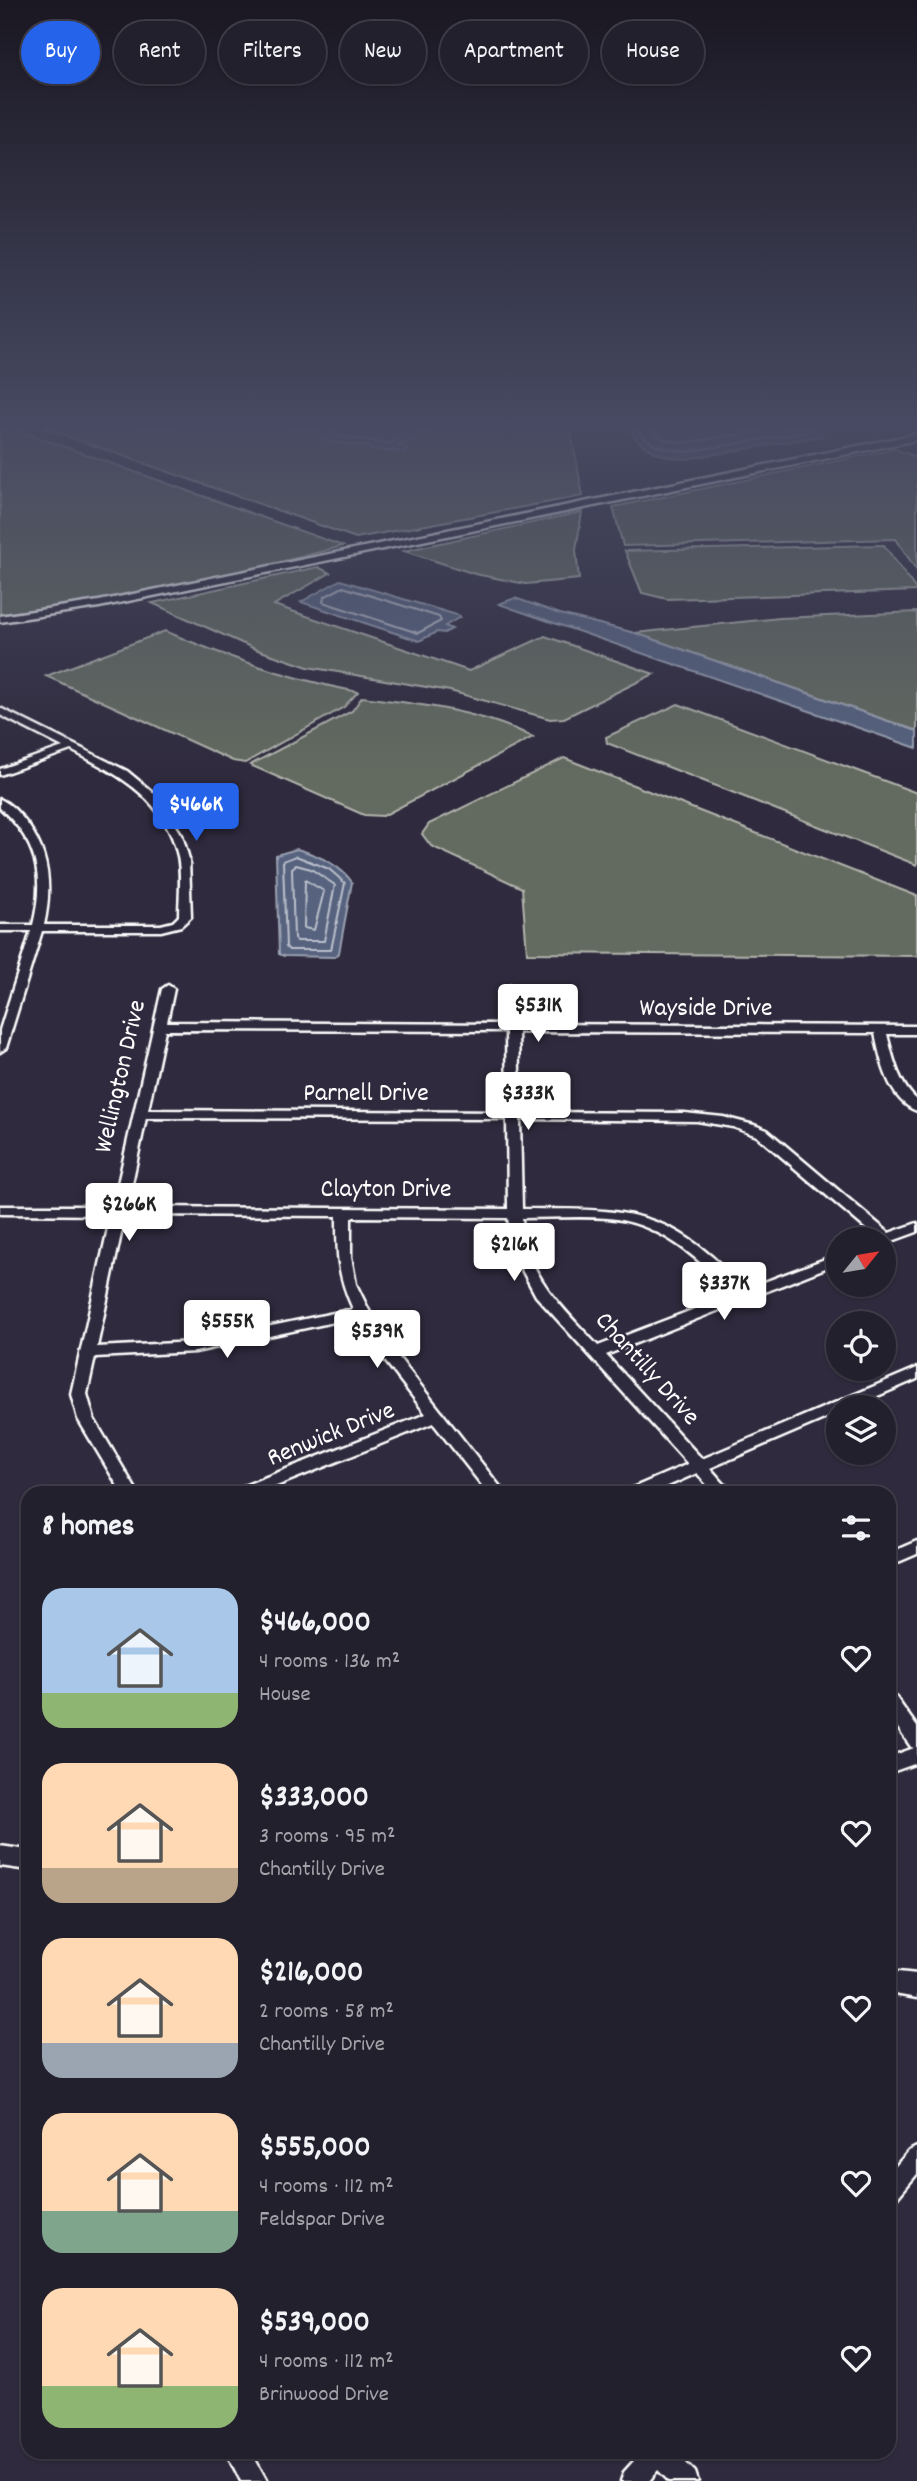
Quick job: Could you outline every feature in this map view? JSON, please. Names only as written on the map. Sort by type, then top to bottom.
[{"type":"street","points":[[0,620],[99,604],[404,543]]},
{"type":"street","points":[[0,711],[123,773],[152,797],[177,835],[184,859],[185,917],[177,924],[160,928],[0,928]]},
{"type":"street","points":[[0,772],[71,747]]},
{"type":"street","points":[[0,802],[12,811],[30,832],[43,864],[45,895],[39,927],[0,1048]]},
{"type":"street","name":"Wellington Drive","points":[[126,1486],[86,1419],[79,1394],[168,989]]},
{"type":"street","name":"Chantilly Drive","points":[[511,989],[515,1213],[521,1255],[541,1293],[718,1486]]},
{"type":"street","name":"Wayside Drive","points":[[159,1026],[917,1030]]},
{"type":"street","points":[[880,1030],[894,1083],[917,1107]]},
{"type":"street","name":"Parnell Drive","points":[[140,1114],[709,1117],[739,1122],[773,1142],[870,1227]]},
{"type":"street","name":"Clayton Drive","points":[[0,1210],[608,1214],[653,1223],[679,1236],[744,1295]]},
{"type":"street","points":[[344,1212],[344,1256],[349,1284],[360,1312],[374,1336],[491,1486]]},
{"type":"street","points":[[896,1236],[917,1227]]},
{"type":"street","points":[[596,1353],[826,1263]]},
{"type":"street","points":[[87,1352],[195,1347],[360,1312]]},
{"type":"street","points":[[652,1486],[917,1373]]},
{"type":"street","name":"Renwick Drive","points":[[260,1486],[436,1416]]},
{"type":"street","points":[[896,1557],[917,1547]]},
{"type":"street","points":[[896,1711],[917,1742]]},
{"type":"street","points":[[896,1762],[917,1755]]},
{"type":"street","points":[[0,1856],[21,1859]]},
{"type":"street","points":[[896,1983],[917,1986]]},
{"type":"street","points":[[896,2182],[917,2158]]},
{"type":"street","points":[[242,2459],[255,2481]]},
{"type":"street","points":[[633,2481],[652,2459]]},
{"type":"street","points":[[665,2459],[686,2481]]},
{"type":"green space","points":[[0,543],[334,543],[343,546],[173,586],[0,614]]},
{"type":"green space","points":[[442,543],[577,543],[579,579],[526,584],[475,574],[404,551]]},
{"type":"green space","points":[[622,543],[749,543],[623,546]]},
{"type":"green space","points":[[898,543],[917,543],[917,571]]},
{"type":"green space","points":[[884,545],[917,591],[667,599],[642,593],[625,551]]},
{"type":"green space","points":[[318,567],[330,573],[274,605],[469,671],[545,636],[654,674],[564,718],[550,719],[450,691],[308,667],[255,649],[152,603]]},
{"type":"green space","points":[[917,612],[917,731],[635,633],[780,618]]},
{"type":"green space","points":[[165,631],[260,667],[358,692],[344,707],[245,763],[233,761],[46,676]]},
{"type":"green space","points":[[362,697],[471,715],[533,737],[383,816],[364,815],[250,765],[352,711]]},
{"type":"green space","points":[[678,704],[917,793],[917,865],[607,743],[606,737]]},
{"type":"green space","points":[[564,758],[917,896],[917,956],[527,953],[522,888],[431,846],[422,834],[429,824]]},
{"type":"water","points":[[340,580],[460,617],[445,626],[452,629],[444,633],[437,632],[419,641],[301,602]]},
{"type":"water","points":[[515,598],[560,614],[635,633],[917,731],[917,748],[499,604]]},
{"type":"water","points":[[297,849],[328,861],[352,882],[339,953],[334,957],[279,954],[276,855]]}]
